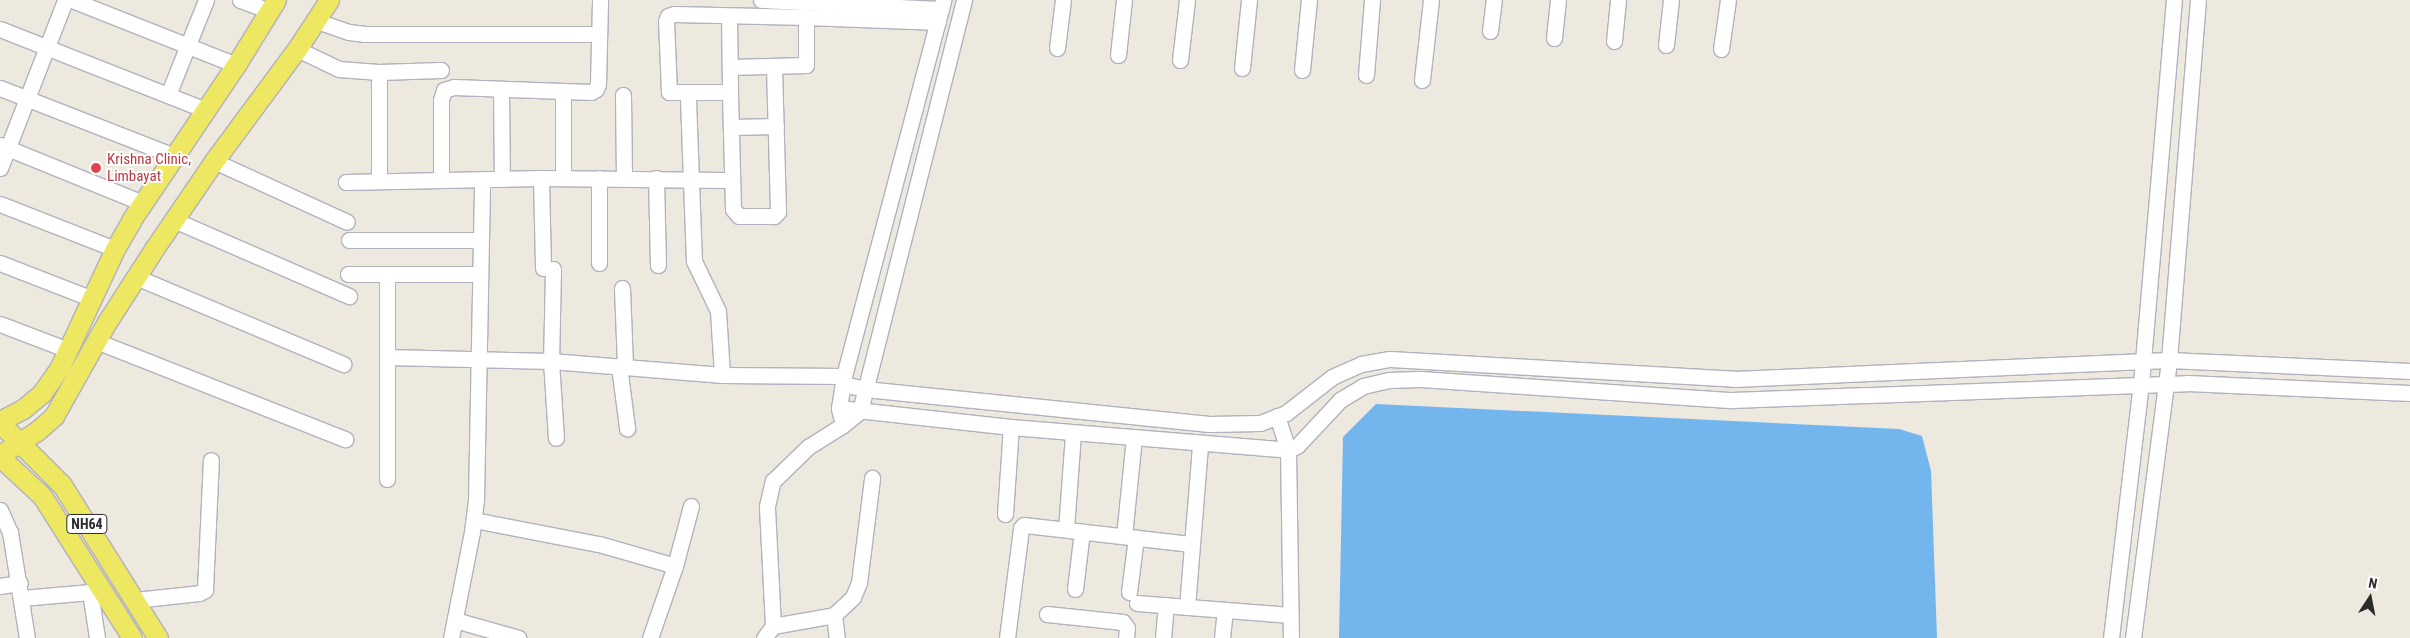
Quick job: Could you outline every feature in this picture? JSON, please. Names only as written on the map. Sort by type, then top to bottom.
[{"type":"main road","points":[[0,456],[54,416],[96,341],[136,277],[214,161],[297,49],[314,20],[329,0]]},
{"type":"main road","points":[[0,422],[23,409],[42,393],[59,369],[115,249],[273,6]]},
{"type":"main road","name":"NH64","points":[[0,422],[62,484],[158,638]]},
{"type":"main road","name":"NH64","points":[[0,456],[42,496],[96,591],[132,638]]},
{"type":"street","points":[[0,168],[4,147],[27,98],[65,0]]},
{"type":"street","points":[[72,0],[236,65]]},
{"type":"street","points":[[168,95],[206,0]]},
{"type":"street","points":[[240,0],[273,6]]},
{"type":"street","points":[[441,179],[441,100],[444,90],[454,87],[591,92],[596,89],[598,84],[600,0]]},
{"type":"street","points":[[761,0],[919,4],[941,10]]},
{"type":"street","points":[[764,638],[773,626],[767,506],[773,481],[808,447],[843,425],[860,411],[964,0]]},
{"type":"street","points":[[1057,48],[1063,0]]},
{"type":"street","points":[[1118,55],[1124,0]]},
{"type":"street","points":[[1180,60],[1187,0]]},
{"type":"street","points":[[1242,68],[1249,0]]},
{"type":"street","points":[[1302,70],[1309,0]]},
{"type":"street","points":[[1366,75],[1372,0]]},
{"type":"street","points":[[1422,80],[1431,0]]},
{"type":"street","points":[[1490,31],[1494,0]]},
{"type":"street","points":[[1554,38],[1558,0]]},
{"type":"street","points":[[1614,41],[1618,0]]},
{"type":"street","points":[[1666,44],[1671,0]]},
{"type":"street","points":[[1721,49],[1728,0]]},
{"type":"street","points":[[2110,638],[2141,384],[2174,0]]},
{"type":"street","points":[[2133,638],[2169,360],[2198,0]]},
{"type":"street","points":[[730,92],[672,92],[667,89],[666,18],[674,14],[806,17],[941,10]]},
{"type":"street","points":[[843,425],[839,408],[844,380],[941,10]]},
{"type":"street","points":[[729,16],[733,209],[735,214],[743,217],[774,216],[778,212],[774,67]]},
{"type":"street","points":[[730,67],[804,66],[807,63],[806,17]]},
{"type":"street","points":[[314,20],[349,32],[365,34],[600,34]]},
{"type":"street","points":[[0,29],[206,110]]},
{"type":"street","points":[[297,49],[339,69],[379,72],[442,70]]},
{"type":"street","points":[[379,72],[379,181]]},
{"type":"street","points":[[0,88],[174,156]]},
{"type":"street","points":[[501,89],[502,178]]},
{"type":"street","points":[[563,91],[563,178]]},
{"type":"street","points":[[623,95],[624,178]]},
{"type":"street","points":[[688,99],[689,179],[694,261],[718,311],[722,375]]},
{"type":"street","points":[[731,127],[776,126]]},
{"type":"street","points":[[4,147],[144,202]]},
{"type":"street","points":[[214,161],[347,222]]},
{"type":"street","points":[[346,182],[502,178],[725,180]]},
{"type":"street","points":[[541,178],[548,269],[556,438]]},
{"type":"street","points":[[598,178],[599,263]]},
{"type":"street","points":[[656,178],[658,266]]},
{"type":"street","points":[[451,638],[474,520],[482,179]]},
{"type":"street","points":[[0,204],[115,249]]},
{"type":"street","points":[[174,220],[349,296]]},
{"type":"street","points":[[349,240],[480,240]]},
{"type":"street","points":[[0,263],[93,299]]},
{"type":"street","points":[[348,274],[480,274]]},
{"type":"street","points":[[387,274],[387,479]]},
{"type":"street","points":[[136,277],[343,364]]},
{"type":"street","points":[[622,288],[622,366],[627,428]]},
{"type":"street","points":[[0,324],[68,350]]},
{"type":"street","points":[[96,341],[345,439]]},
{"type":"street","points":[[387,357],[551,361],[722,375],[844,380],[865,388],[1209,424],[1260,423],[1286,413],[1332,377],[1361,364],[1390,360],[1734,379],[2169,360],[2410,371]]},
{"type":"street","points":[[839,408],[1074,433],[1288,450],[1297,446],[1340,400],[1363,386],[1389,380],[1420,379],[1732,400],[2141,384],[2410,393]]},
{"type":"street","points":[[1277,416],[1288,450],[1291,638]]},
{"type":"street","points":[[1005,514],[1012,427]]},
{"type":"street","points":[[1066,529],[1074,433]]},
{"type":"street","points":[[1134,438],[1130,537],[1133,598],[1166,605],[1291,614]]},
{"type":"street","points":[[1187,607],[1200,444]]},
{"type":"street","points":[[135,600],[199,593],[205,590],[211,460]]},
{"type":"street","points":[[773,626],[834,615],[853,597],[857,590],[872,478]]},
{"type":"street","points":[[650,638],[674,566],[690,506]]},
{"type":"street","points":[[0,510],[10,532],[21,591],[27,638]]},
{"type":"street","points":[[474,520],[591,542],[674,566]]},
{"type":"street","points":[[1007,638],[1021,528],[1027,525],[1192,544]]},
{"type":"street","points":[[1075,589],[1082,531]]},
{"type":"street","points":[[0,586],[21,591],[96,591],[96,638]]},
{"type":"street","points":[[1163,638],[1166,605]]},
{"type":"street","points":[[1222,638],[1225,610]]},
{"type":"street","points":[[1047,614],[1123,622],[1127,628],[1126,638]]},
{"type":"street","points":[[834,615],[837,638]]},
{"type":"street","points":[[455,620],[518,638]]},
{"type":"water","points":[[1376,404],[1899,429],[1922,436],[1931,471],[1937,638],[1339,638],[1343,437]]},
{"type":"place","name":"Krishna Clinic, Limbayat","points":[[96,168]]}]
